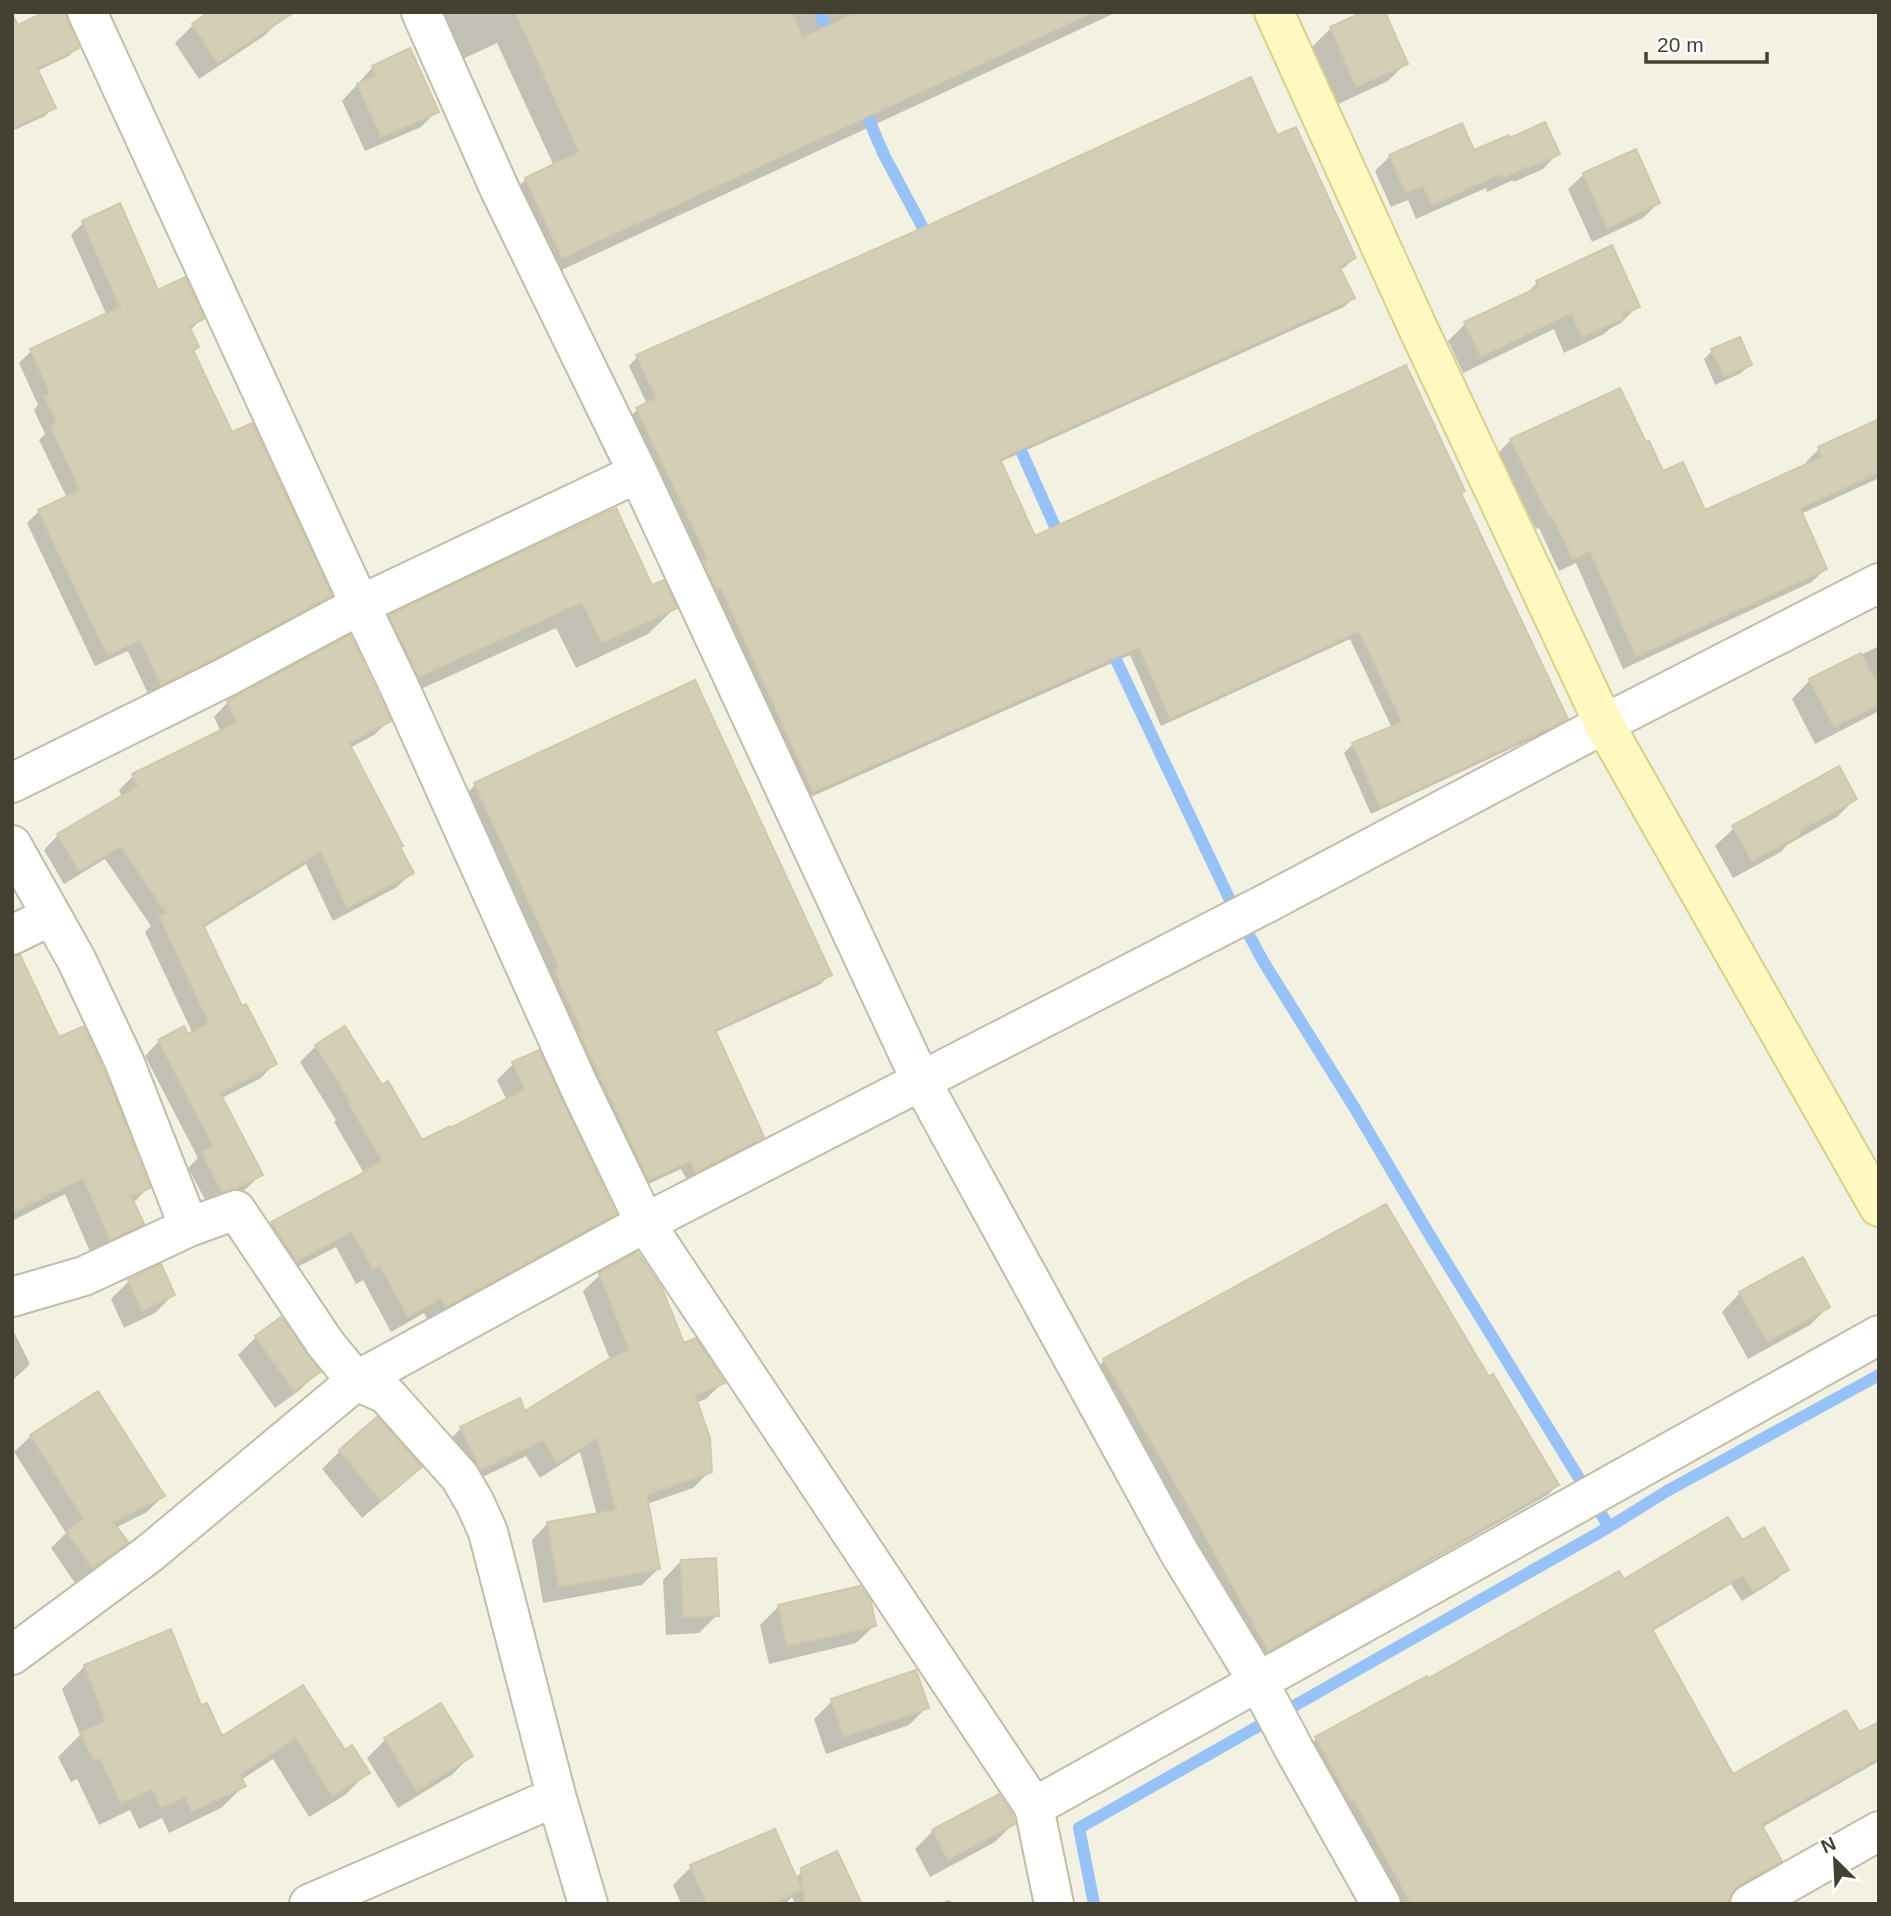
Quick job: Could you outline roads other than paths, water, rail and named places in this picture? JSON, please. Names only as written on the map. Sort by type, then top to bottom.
[{"type":"street","points":[[88,12],[399,686],[579,1086],[645,1223],[1034,1807],[1054,1904]]},
{"type":"street","points":[[421,12],[500,190],[638,473],[921,1081],[1179,1552],[1261,1688],[1381,1904]]},
{"type":"street","points":[[1274,12],[1416,324],[1604,724],[1879,1207]]},
{"type":"street","points":[[12,783],[226,677],[360,606],[638,473]]},
{"type":"street","points":[[12,1655],[150,1553],[356,1381],[645,1223],[1265,904],[1604,724],[1879,583]]},
{"type":"street","points":[[12,845],[77,961],[124,1061],[189,1227]]},
{"type":"street","points":[[12,935],[51,916]]},
{"type":"street","points":[[12,1297],[84,1276],[189,1227],[236,1210],[325,1343],[356,1381],[386,1394],[460,1477],[475,1503],[488,1532],[557,1799],[588,1904]]},
{"type":"street","points":[[1034,1807],[1261,1688],[1567,1510],[1879,1335]]},
{"type":"street","points":[[309,1904],[537,1805],[557,1799]]},
{"type":"street","points":[[1750,1904],[1879,1831]]},
{"type":"waterway","points":[[819,12],[832,40]]},
{"type":"waterway","points":[[862,104],[884,155],[930,241]]},
{"type":"waterway","points":[[1014,435],[1061,540]]},
{"type":"waterway","points":[[1109,645],[1228,896],[1263,961],[1609,1527]]},
{"type":"waterway","points":[[1094,1904],[1079,1828],[1609,1527],[1667,1491],[1879,1375]]}]
